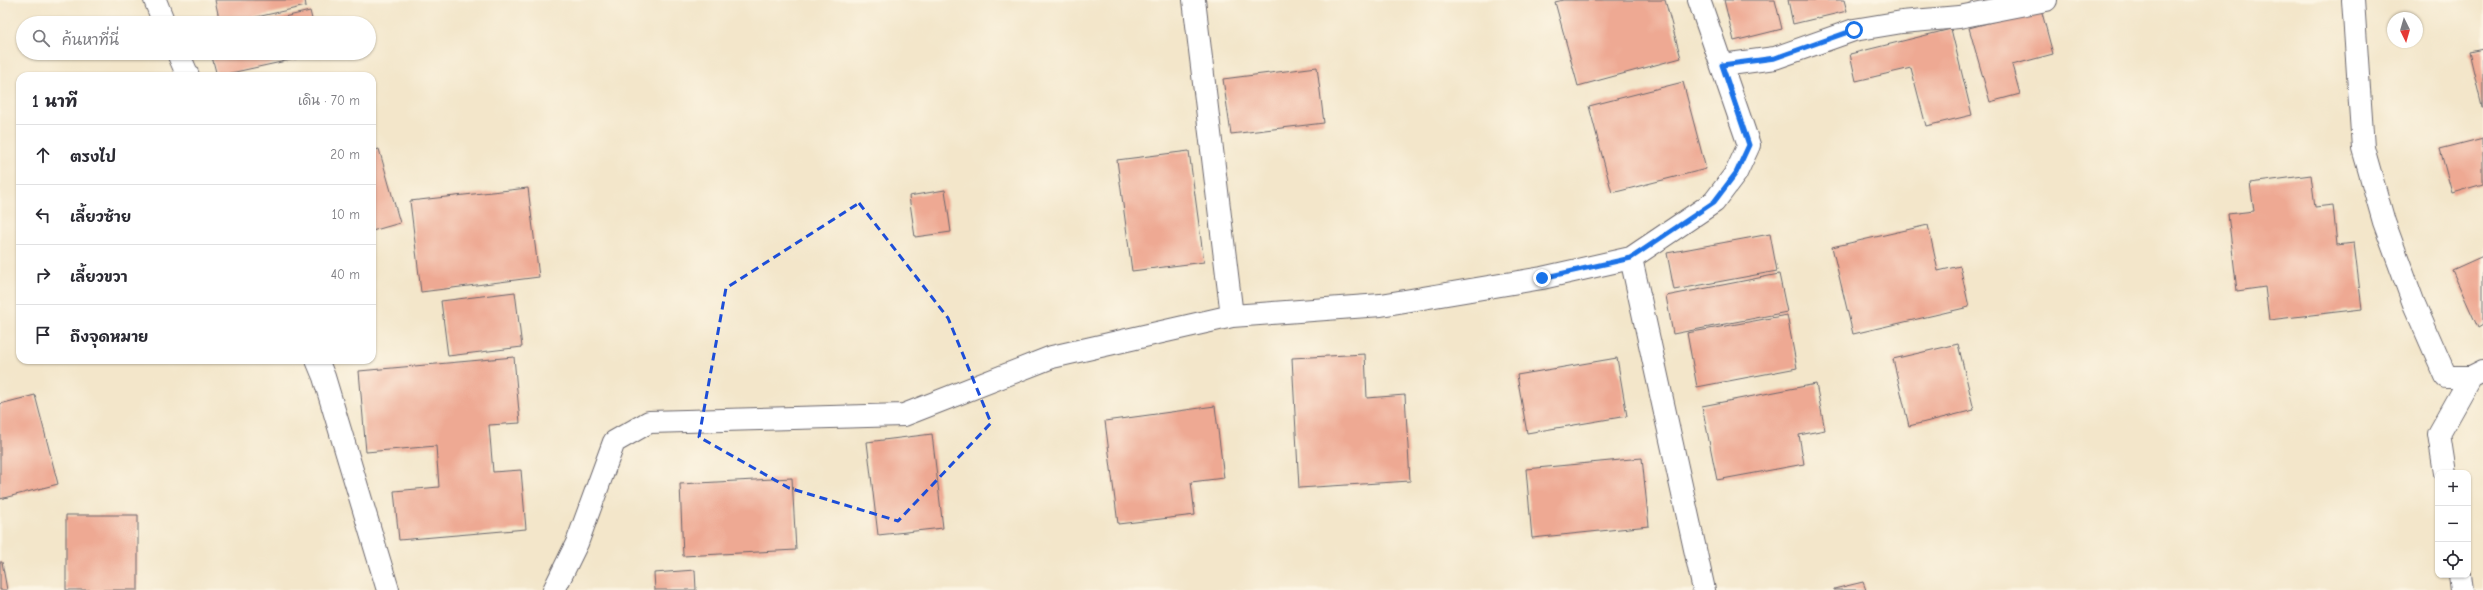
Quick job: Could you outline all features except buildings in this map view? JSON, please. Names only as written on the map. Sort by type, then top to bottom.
[{"type":"street","points":[[155,0],[161,16]]},
{"type":"street","points":[[1194,0],[1232,316]]},
{"type":"street","points":[[554,590],[577,543],[614,442],[649,422],[904,415],[1052,357],[1232,316],[1381,305],[1542,278],[1631,258],[1714,202],[1736,173],[1749,145],[1699,0]]},
{"type":"street","points":[[1722,65],[1775,58],[1854,30],[1902,22],[1960,17],[2046,0]]},
{"type":"street","points":[[2353,0],[2363,148],[2384,222],[2414,304],[2446,376],[2477,374]]},
{"type":"street","points":[[181,60],[186,72]]},
{"type":"street","points":[[1631,258],[1704,590]]},
{"type":"street","points":[[319,364],[324,377],[388,590]]},
{"type":"street","points":[[2445,470],[2439,434],[2477,374]]},
{"type":"street","points":[[2460,578],[2462,590]]},
{"type":"highlighted area","points":[[859,203],[948,318],[991,423],[898,521],[789,488],[699,437],[726,288]]},
{"type":"route","points":[[1542,278],[1631,258],[1714,202],[1736,173],[1749,145],[1722,65],[1775,58],[1854,30]]}]
